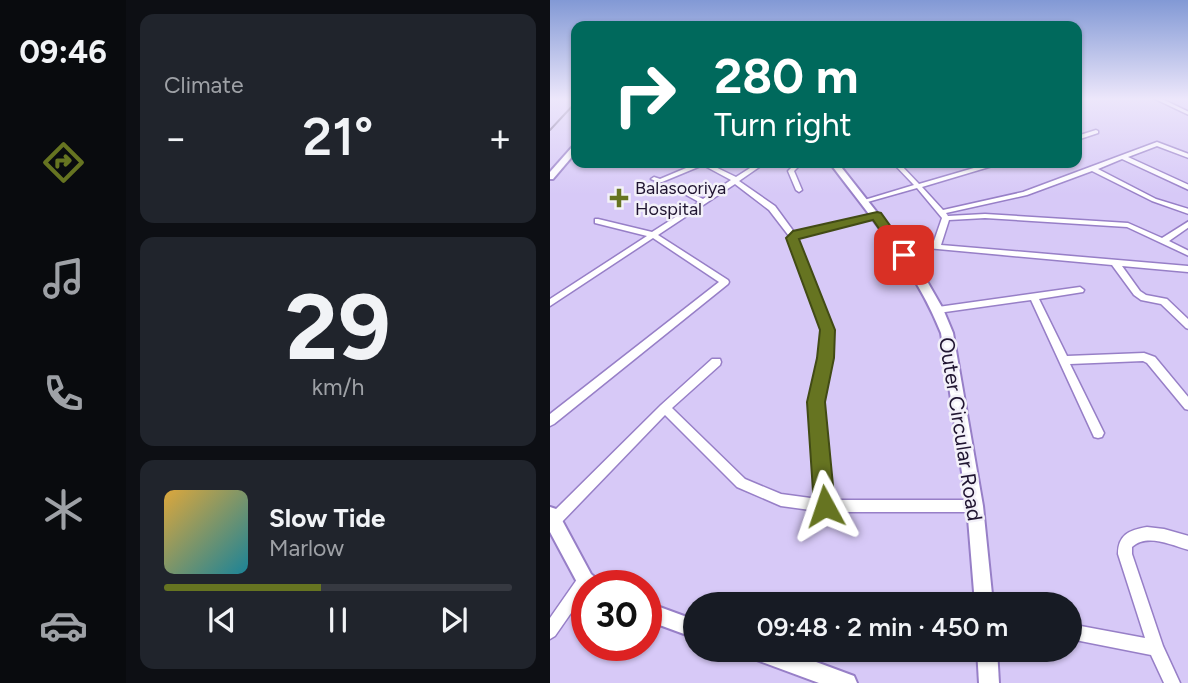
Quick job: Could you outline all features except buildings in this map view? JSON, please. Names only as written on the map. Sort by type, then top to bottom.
[{"type":"street","points":[[1082,136],[1097,132]]},
{"type":"street","points":[[945,215],[1025,194],[1157,144],[1189,156]]},
{"type":"street","points":[[550,177],[571,154]]},
{"type":"street","points":[[1122,157],[1189,188]]},
{"type":"street","points":[[654,179],[660,181],[691,168]]},
{"type":"street","points":[[713,168],[736,180],[772,208],[793,236],[828,330],[826,358],[816,402],[825,506]]},
{"type":"street","points":[[550,303],[754,168]]},
{"type":"street","points":[[794,168],[791,171],[799,190]]},
{"type":"street","name":"Outer Circular Road","points":[[838,168],[877,216],[938,310],[947,333],[975,506],[983,592]]},
{"type":"street","points":[[901,168],[945,215],[1128,225],[1189,254]]},
{"type":"street","points":[[864,201],[980,168]]},
{"type":"street","points":[[1092,168],[1154,200],[1189,212]]},
{"type":"street","points":[[681,190],[703,201]]},
{"type":"street","points":[[936,247],[945,215]]},
{"type":"street","points":[[793,236],[877,216]]},
{"type":"street","points":[[550,421],[725,282],[653,235],[598,221]]},
{"type":"street","points":[[1163,241],[1189,223]]},
{"type":"street","points":[[894,243],[1189,269]]},
{"type":"street","points":[[1116,264],[1137,293],[1144,298],[1164,301],[1189,326]]},
{"type":"street","points":[[938,310],[1080,290]]},
{"type":"street","points":[[1034,297],[1098,433]]},
{"type":"street","points":[[1064,360],[1144,357],[1151,360],[1189,406]]},
{"type":"street","points":[[581,570],[552,517],[716,362]]},
{"type":"street","points":[[666,408],[741,484],[781,500],[825,506],[975,506]]},
{"type":"street","points":[[1172,683],[1156,648],[1125,554],[1125,544],[1137,534],[1147,533],[1189,543]]},
{"type":"street","points":[[550,631],[571,604]]},
{"type":"street","points":[[662,617],[683,625]]},
{"type":"street","points":[[1082,634],[1156,648]]},
{"type":"street","points":[[789,662],[847,683]]},
{"type":"street","points":[[988,662],[989,683]]},
{"type":"place","name":"Balasooriya Hospital","points":[[619,198]]},
{"type":"route","points":[[825,506],[816,402],[826,358],[828,330],[792,238],[797,234],[877,216],[904,255]]}]
